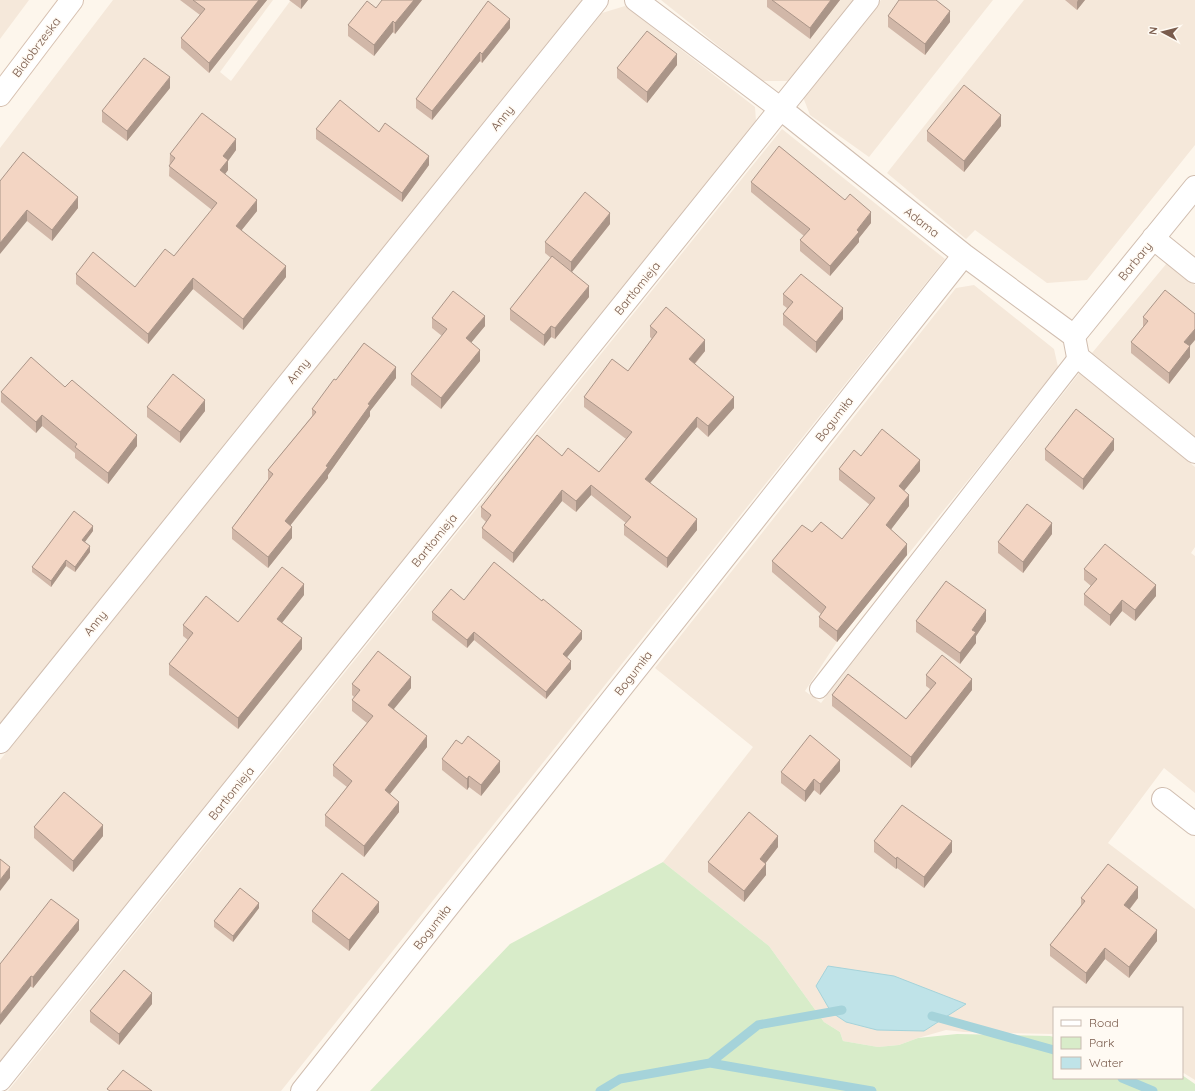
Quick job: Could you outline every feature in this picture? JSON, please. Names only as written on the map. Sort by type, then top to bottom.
[{"type":"street","name":"Białobrzeska","points":[[0,95],[72,0]]},
{"type":"street","name":"Anny","points":[[0,742],[597,0]]},
{"type":"street","name":"Adama","points":[[636,0],[781,109],[964,255],[1074,336]]},
{"type":"street","name":"Bartłomieja","points":[[0,1080],[868,0]]},
{"type":"street","name":"Barbary","points":[[1074,336],[1195,186]]},
{"type":"street","points":[[1153,238],[1195,272]]},
{"type":"street","name":"Bogumiła","points":[[302,1091],[964,255]]},
{"type":"street","points":[[1074,336],[1078,357],[1195,452]]},
{"type":"street","points":[[1163,799],[1195,824]]},
{"type":"lane","points":[[819,689],[1078,357]]},
{"type":"shaded area","points":[[0,0],[29,0],[0,39]]},
{"type":"shaded area","points":[[113,0],[273,0],[220,72],[231,81],[291,0],[582,0],[0,725],[0,148]]},
{"type":"shaded area","points":[[661,0],[854,0],[790,81],[762,81]]},
{"type":"shaded area","points":[[881,0],[993,0],[869,157],[810,115],[803,97]]},
{"type":"shaded area","points":[[1024,0],[1195,0],[1195,145],[1087,280],[1047,283],[975,230],[966,239],[887,173]]},
{"type":"shaded area","points":[[625,6],[755,107],[756,121],[0,1063],[0,760],[602,13]]},
{"type":"shaded area","points":[[782,129],[945,259],[281,1091],[8,1091]]},
{"type":"shaded area","points":[[1167,263],[1195,285],[1195,437],[1092,353]]},
{"type":"shaded area","points":[[974,285],[1054,349],[1058,367],[837,642],[805,691],[821,703],[1080,372],[1195,467],[1195,547],[1191,553],[1195,556],[1195,793],[1164,768],[1108,843],[1195,909],[1195,1080],[1183,1073],[1183,1007],[1053,1007],[1053,1034],[964,1032],[946,1030],[899,1045],[878,1047],[843,1041],[840,1032],[824,1022],[769,946],[663,862],[753,747],[655,668],[956,288]]},
{"type":"green space","points":[[663,862],[769,946],[824,1022],[840,1032],[843,1041],[878,1047],[899,1045],[918,1038],[957,1034],[1050,1036],[1053,1037],[1053,1079],[1183,1079],[1183,1076],[1195,1084],[1195,1091],[370,1091],[510,944]]},
{"type":"water","points":[[828,966],[894,976],[966,1004],[924,1031],[877,1030],[846,1022],[831,1012],[816,986]]},
{"type":"building","points":[[193,0],[259,0],[209,63],[181,38],[205,9]]},
{"type":"building","points":[[382,0],[414,0],[395,23],[393,21],[374,45],[348,25],[367,1],[376,8]]},
{"type":"building","points":[[772,0],[831,0],[810,28]]},
{"type":"building","points":[[899,0],[936,0],[950,11],[925,44],[888,16]]},
{"type":"building","points":[[488,1],[510,19],[482,54],[480,52],[432,111],[416,99]]},
{"type":"building","points":[[647,31],[677,54],[647,92],[617,68]]},
{"type":"building","points":[[144,58],[170,77],[127,131],[102,111]]},
{"type":"building","points":[[964,85],[1001,115],[964,161],[927,131]]},
{"type":"building","points":[[340,100],[379,132],[385,123],[429,156],[402,193],[316,129]]},
{"type":"building","points":[[202,113],[236,139],[223,156],[228,160],[220,170],[257,200],[236,226],[286,266],[243,319],[193,278],[148,334],[76,274],[93,252],[135,287],[165,249],[174,256],[217,203],[169,166],[175,158],[170,154]]},
{"type":"building","points":[[779,146],[845,200],[850,194],[871,212],[857,230],[859,232],[830,266],[800,240],[810,229],[751,182]]},
{"type":"building","points":[[23,152],[78,197],[52,230],[27,210],[0,243],[0,181]]},
{"type":"building","points":[[585,192],[610,213],[571,262],[545,242]]},
{"type":"building","points":[[552,256],[589,286],[555,328],[551,326],[544,335],[510,309]]},
{"type":"building","points":[[801,274],[843,308],[816,342],[783,314],[793,302],[783,294]]},
{"type":"building","points":[[1165,290],[1195,314],[1195,329],[1184,342],[1190,346],[1169,373],[1131,342],[1148,321],[1143,317]]},
{"type":"building","points":[[453,291],[485,316],[466,338],[480,350],[441,398],[411,374],[447,329],[432,318]]},
{"type":"building","points":[[666,307],[705,340],[689,359],[734,397],[708,426],[697,417],[645,479],[697,519],[667,558],[624,525],[631,517],[591,485],[576,501],[562,490],[513,553],[482,528],[491,515],[481,507],[537,435],[562,456],[568,448],[599,472],[632,432],[584,397],[612,359],[628,371],[657,332],[650,326]]},
{"type":"building","points":[[364,343],[396,367],[368,404],[370,405],[326,466],[328,467],[285,521],[292,527],[268,557],[232,528],[273,474],[268,470],[316,412],[312,409],[334,379],[336,380]]},
{"type":"building","points":[[31,357],[65,387],[72,380],[137,435],[108,473],[75,447],[77,444],[42,415],[36,422],[1,392]]},
{"type":"building","points":[[173,374],[205,400],[180,432],[147,407]]},
{"type":"building","points":[[1076,409],[1114,439],[1083,479],[1045,449]]},
{"type":"building","points":[[882,429],[920,460],[899,486],[909,495],[886,525],[907,544],[837,631],[819,617],[826,607],[772,561],[802,525],[812,532],[821,522],[842,539],[875,498],[839,469],[854,450],[861,456]]},
{"type":"building","points":[[1027,504],[1052,523],[1023,562],[998,542]]},
{"type":"building","points":[[74,511],[93,526],[82,540],[90,546],[75,567],[66,560],[51,581],[32,567]]},
{"type":"building","points":[[1105,544],[1156,585],[1135,610],[1122,600],[1110,615],[1084,594],[1097,579],[1084,569]]},
{"type":"building","points":[[494,562],[582,631],[563,654],[571,661],[546,692],[474,632],[467,640],[432,612],[451,589],[464,600]]},
{"type":"building","points":[[282,567],[304,584],[277,619],[302,638],[238,718],[169,664],[193,633],[183,625],[206,596],[238,622]]},
{"type":"building","points":[[946,581],[986,610],[972,630],[976,632],[960,653],[916,621]]},
{"type":"building","points":[[378,651],[411,677],[388,705],[427,736],[385,790],[399,802],[364,846],[325,815],[352,781],[333,765],[373,716],[352,700],[360,690],[352,684]]},
{"type":"building","points":[[942,655],[972,679],[911,757],[832,695],[848,674],[906,719],[936,683],[926,675]]},
{"type":"building","points":[[810,735],[840,760],[820,784],[814,779],[805,791],[781,772]]},
{"type":"building","points":[[468,736],[500,761],[481,785],[469,776],[467,779],[442,759],[456,740],[462,744]]},
{"type":"building","points":[[64,792],[103,825],[73,861],[34,827]]},
{"type":"building","points":[[902,805],[952,841],[924,877],[897,857],[896,859],[874,841]]},
{"type":"building","points":[[749,812],[778,836],[760,859],[766,864],[744,891],[708,862]]},
{"type":"building","points":[[0,859],[10,867],[0,880]]},
{"type":"building","points":[[1108,864],[1138,887],[1124,905],[1157,930],[1129,967],[1105,948],[1086,973],[1050,945],[1085,901],[1081,898]]},
{"type":"building","points":[[342,873],[379,902],[349,940],[312,911]]},
{"type":"building","points":[[240,888],[259,903],[233,936],[214,921]]},
{"type":"building","points":[[51,899],[79,920],[0,1015],[0,964]]},
{"type":"building","points":[[124,970],[152,993],[119,1034],[90,1011]]},
{"type":"building","points":[[123,1070],[152,1091],[110,1091],[107,1089]]},
{"type":"waterway","points":[[710,1063],[758,1025],[842,1010]]},
{"type":"waterway","points":[[932,1016],[1053,1050]]},
{"type":"waterway","points":[[600,1091],[620,1079],[710,1063],[872,1091]]},
{"type":"waterway","points":[[1124,1079],[1153,1091]]}]
